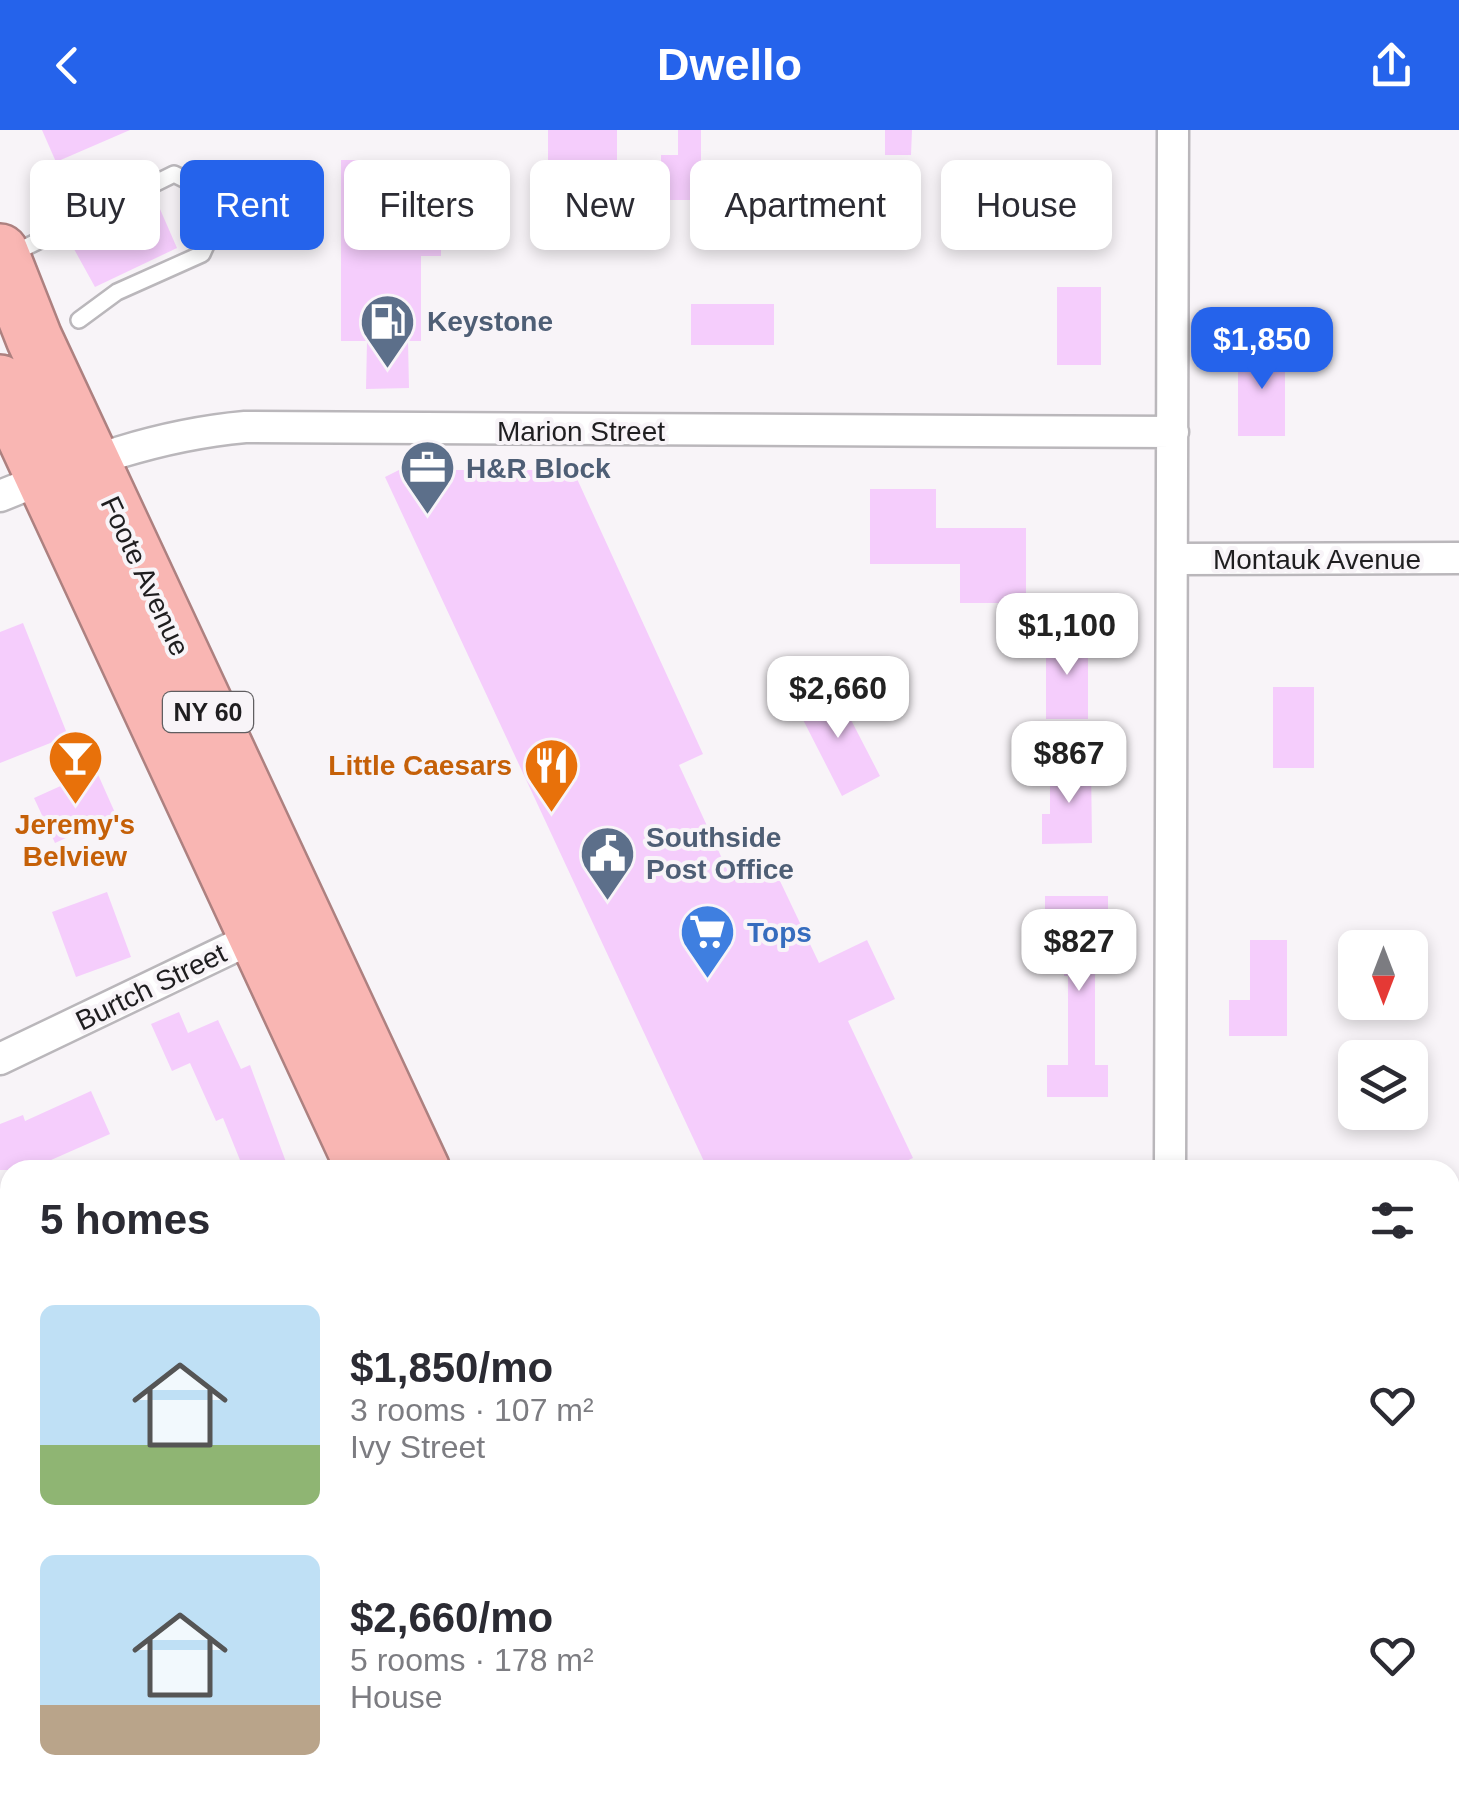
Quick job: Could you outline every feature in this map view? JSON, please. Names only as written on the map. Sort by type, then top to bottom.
[{"type":"highway","name":"Foote Avenue","points":[[1,257],[45,477]]},
{"type":"highway","name":"Foote Avenue","points":[[0,383],[45,477],[280,926],[416,1160]]},
{"type":"highway","name":"Foote Avenue","points":[[280,926],[362,1160]]},
{"type":"street","points":[[1170,1160],[1173,130]]},
{"type":"street","name":"Marion Street","points":[[45,477],[167,437],[259,427],[1173,432]]},
{"type":"street","name":"Montauk Avenue","points":[[1174,559],[1459,558]]},
{"type":"street","name":"Burtch Street","points":[[0,1059],[280,926]]},
{"type":"lane","points":[[1,257],[174,174],[196,184],[212,232],[202,254],[117,292],[80,320]]},
{"type":"building","points":[[42,130],[130,130],[61,160],[55,160]]},
{"type":"building","points":[[548,130],[617,130],[617,160],[548,160]]},
{"type":"building","points":[[678,130],[701,130],[701,160],[690,160],[690,200],[670,200],[670,160],[661,160],[661,155],[678,155]]},
{"type":"building","points":[[885,130],[912,130],[911,155],[885,155]]},
{"type":"building","points":[[344,160],[344,250],[441,250],[441,256],[421,256],[421,341],[408,341],[409,388],[366,389],[367,341],[341,341]]},
{"type":"building","points":[[160,209],[177,248],[95,287],[75,250],[160,250]]},
{"type":"building","points":[[1057,287],[1101,287],[1101,365],[1057,365]]},
{"type":"building","points":[[691,304],[774,304],[774,345],[691,345]]},
{"type":"building","points":[[1238,348],[1285,348],[1285,436],[1238,436]]},
{"type":"building","points":[[399,470],[573,470],[703,754],[679,765],[731,878],[780,881],[819,963],[867,940],[895,999],[848,1021],[913,1158],[703,1160],[385,477]]},
{"type":"building","points":[[870,489],[936,489],[936,528],[1026,528],[1026,603],[960,603],[960,564],[870,564]]},
{"type":"building","points":[[23,623],[68,736],[0,763],[0,632]]},
{"type":"building","points":[[1046,638],[1088,638],[1088,719],[1046,719]]},
{"type":"building","points":[[834,687],[880,776],[842,796],[796,706]]},
{"type":"building","points":[[1273,687],[1314,687],[1314,768],[1273,768]]},
{"type":"building","points":[[1050,764],[1091,764],[1092,843],[1042,844],[1042,814],[1050,814]]},
{"type":"building","name":"Jeremy's Belview","points":[[96,770],[116,815],[55,843],[34,798]]},
{"type":"building","points":[[107,892],[131,957],[76,977],[52,912]]},
{"type":"building","points":[[1045,896],[1108,896],[1108,931],[1097,931],[1095,1065],[1108,1065],[1108,1097],[1047,1097],[1047,1065],[1068,1065],[1068,976],[1064,976],[1064,931],[1045,931]]},
{"type":"building","points":[[1250,940],[1287,940],[1287,1036],[1229,1036],[1229,1000],[1250,1000]]},
{"type":"building","points":[[179,1012],[188,1033],[218,1020],[241,1069],[250,1065],[285,1160],[240,1160],[223,1118],[216,1121],[190,1063],[172,1071],[151,1024]]},
{"type":"building","points":[[91,1091],[110,1134],[51,1160],[0,1160],[0,1124],[23,1115],[25,1121]]},
{"type":"place","name":"Keystone","points":[[388,370]]},
{"type":"place","name":"H&R Block","points":[[427,517]]},
{"type":"place","name":"Jeremy's Belview","points":[[75,807]]},
{"type":"place","name":"Little Caesars","points":[[551,814]]},
{"type":"place","name":"Southside Post Office","points":[[607,902]]},
{"type":"place","name":"Tops","points":[[708,981]]}]
